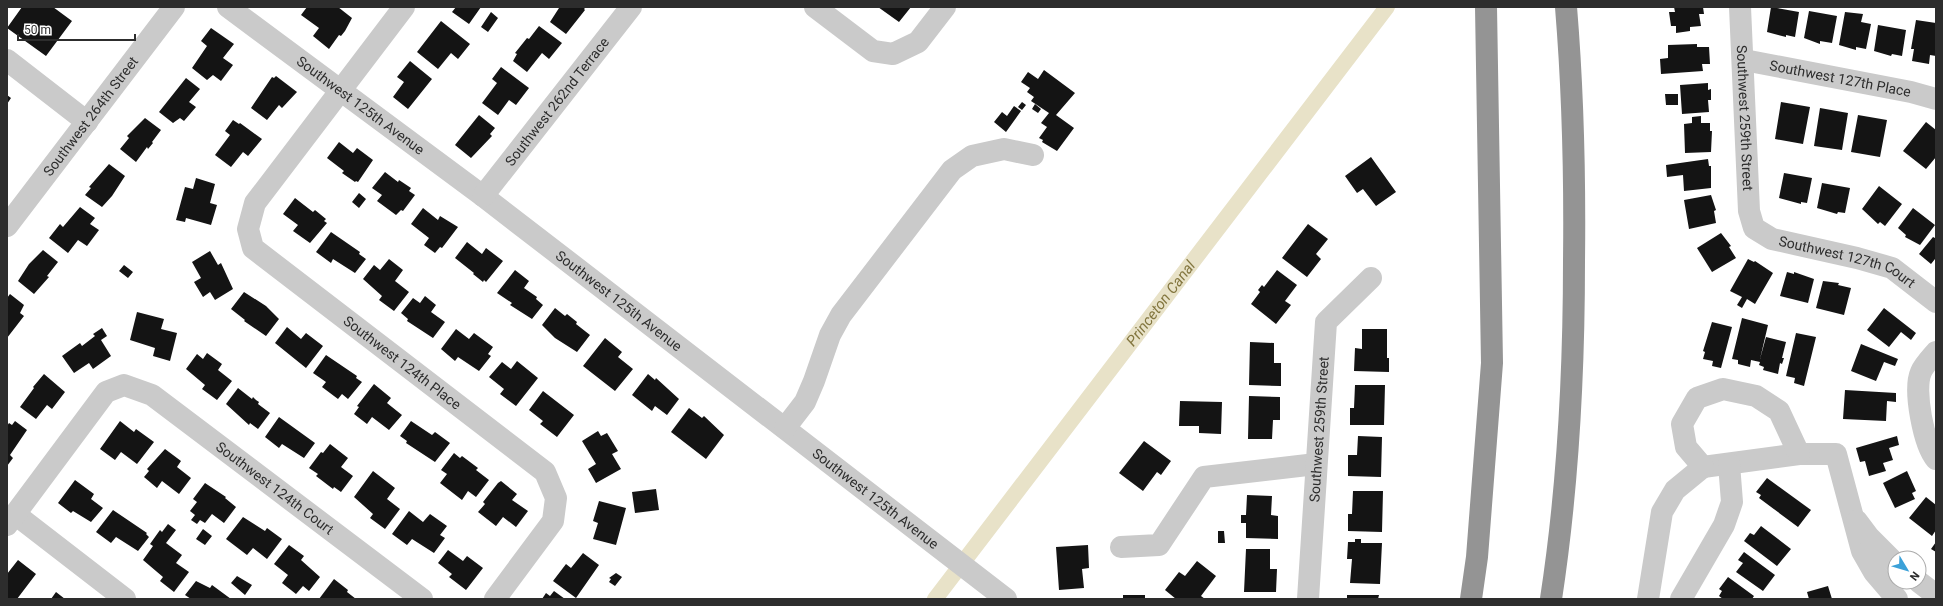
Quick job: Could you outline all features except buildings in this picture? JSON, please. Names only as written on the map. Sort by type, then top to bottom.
[{"type":"highway","points":[[1471,599],[1477,557],[1492,363],[1486,7]]},
{"type":"highway","points":[[1551,599],[1566,470],[1574,338],[1575,185],[1572,77],[1566,7]]},
{"type":"street","name":"Southwest 264th Street","points":[[7,226],[174,7]]},
{"type":"street","name":"Southwest 125th Avenue","points":[[228,7],[483,196],[1006,599]]},
{"type":"street","points":[[340,90],[404,7]]},
{"type":"street","name":"Southwest 262nd Terrace","points":[[483,196],[630,7]]},
{"type":"street","points":[[815,7],[873,51],[893,54],[918,42],[945,7]]},
{"type":"street","name":"Southwest 259th Street","points":[[1740,7],[1744,60],[1749,211],[1754,228]]},
{"type":"street","points":[[7,60],[87,122]]},
{"type":"street","name":"Southwest 127th Place","points":[[1744,60],[1911,92],[1936,99]]},
{"type":"street","name":"Southwest 124th Place","points":[[340,90],[255,203],[248,229],[253,248],[545,472],[556,498],[553,521],[495,599]]},
{"type":"street","points":[[785,428],[806,402],[830,335],[840,315],[952,170],[972,156],[1004,149],[1033,156]]},
{"type":"street","name":"Southwest 127th Court","points":[[1754,228],[1772,240],[1892,268],[1936,302]]},
{"type":"street","name":"Southwest 259th Street","points":[[1308,599],[1326,322],[1371,278]]},
{"type":"street","points":[[1936,352],[1920,372],[1917,396],[1922,422],[1936,459]]},
{"type":"street","name":"Southwest 124th Court","points":[[11,520],[106,392],[124,385],[152,395],[422,599]]},
{"type":"street","points":[[1703,467],[1686,448],[1682,424],[1697,398],[1723,389],[1756,396],[1779,411],[1799,454]]},
{"type":"street","points":[[1648,599],[1662,512],[1675,490],[1703,467],[1799,454],[1836,454],[1862,551],[1874,572],[1897,599]]},
{"type":"street","points":[[1121,547],[1159,545],[1204,477],[1316,464]]},
{"type":"street","points":[[1681,599],[1720,531],[1732,502],[1729,464]]},
{"type":"street","points":[[1851,512],[1869,537],[1887,555]]},
{"type":"street","points":[[11,520],[125,599]]},
{"type":"street","points":[[1927,588],[1936,595]]},
{"type":"waterway","name":"Princeton Canal","points":[[935,599],[1387,7]]}]
